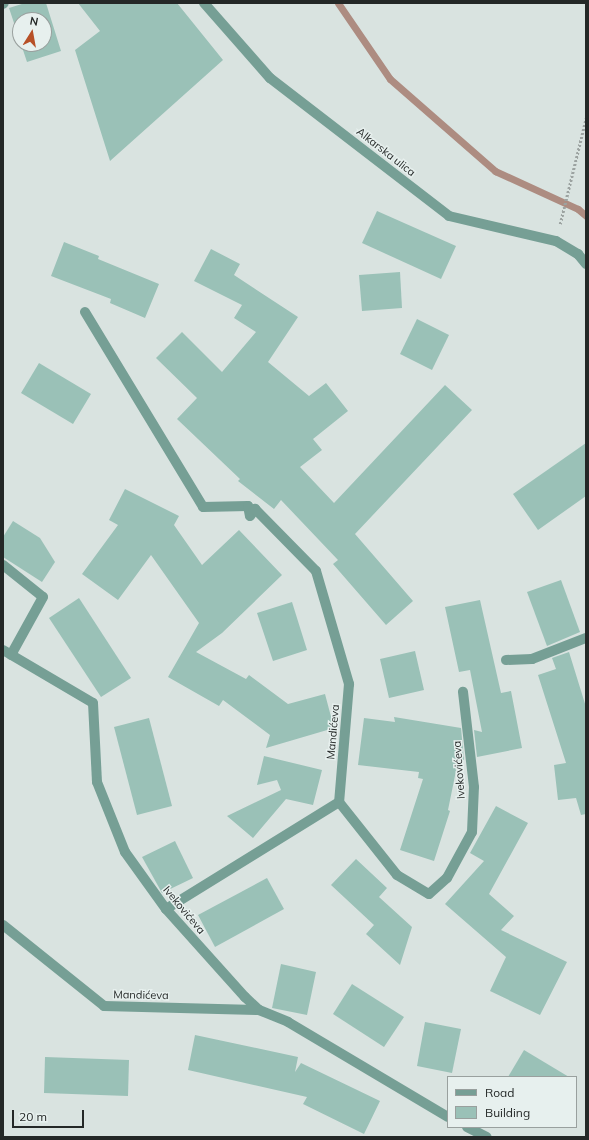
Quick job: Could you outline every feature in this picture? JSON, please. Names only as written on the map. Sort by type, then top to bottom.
[{"type":"street","name":"Alkarska ulica","points":[[204,3],[270,78],[449,216],[556,241],[578,254],[586,264]]},
{"type":"street","name":"Mandićeva","points":[[85,312],[203,507],[248,506],[250,516],[255,509],[316,571],[349,684],[338,802]]},
{"type":"street","points":[[3,565],[43,598],[7,652]]},
{"type":"street","points":[[506,660],[532,659],[586,638]]},
{"type":"street","name":"Ivekovićeva","points":[[7,652],[93,703],[97,782],[125,852],[166,909],[259,1010],[288,1022],[447,1116]]},
{"type":"street","name":"Ivekovićeva","points":[[338,802],[397,875],[429,894],[447,878],[472,832],[474,787],[463,692]]},
{"type":"street","points":[[166,909],[338,802]]},
{"type":"street","name":"Mandićeva","points":[[3,925],[104,1006],[259,1010]]},
{"type":"street","points":[[469,1128],[487,1137]]},
{"type":"path","points":[[562,211],[586,118]]},
{"type":"building","points":[[25,3],[46,3],[49,12],[12,12],[12,17],[9,8]]},
{"type":"building","points":[[78,3],[177,3],[223,60],[110,161],[75,50],[100,31]]},
{"type":"building","points":[[52,22],[61,51],[27,62],[24,52],[52,52]]},
{"type":"building","points":[[377,211],[456,246],[441,279],[362,243]]},
{"type":"building","points":[[64,242],[99,256],[98,259],[159,284],[145,318],[110,303],[111,299],[51,276]]},
{"type":"building","points":[[211,249],[240,264],[234,275],[298,317],[268,362],[309,396],[326,383],[348,411],[313,439],[322,450],[300,467],[334,503],[445,385],[472,410],[355,534],[413,601],[386,625],[333,564],[338,560],[281,500],[274,509],[238,481],[240,479],[177,419],[197,398],[156,358],[182,332],[222,372],[256,332],[234,318],[242,305],[194,281]]},
{"type":"building","points":[[400,272],[402,308],[362,311],[359,275]]},
{"type":"building","points":[[417,319],[449,335],[432,370],[400,354]]},
{"type":"building","points":[[39,363],[91,394],[73,424],[21,393]]},
{"type":"building","points":[[586,443],[586,496],[538,530],[513,494]]},
{"type":"building","points":[[125,489],[179,516],[174,525],[202,565],[239,530],[282,575],[222,633],[196,652],[246,679],[249,675],[288,704],[325,694],[334,728],[266,748],[270,735],[223,700],[219,706],[168,677],[199,623],[151,555],[118,600],[82,574],[118,525],[109,520]]},
{"type":"building","points":[[13,521],[40,538],[55,562],[42,582],[3,557],[3,537]]},
{"type":"building","points":[[561,580],[580,632],[547,646],[527,592]]},
{"type":"building","points":[[79,598],[131,678],[101,697],[49,618]]},
{"type":"building","points":[[480,600],[501,693],[511,691],[522,748],[477,757],[474,730],[482,732],[470,670],[459,672],[445,607]]},
{"type":"building","points":[[292,602],[307,650],[273,661],[257,613]]},
{"type":"building","points":[[415,651],[424,690],[389,698],[380,659]]},
{"type":"building","points":[[569,652],[586,707],[586,814],[581,815],[576,798],[558,800],[554,765],[566,763],[538,675],[556,669],[552,658]]},
{"type":"building","points":[[394,717],[461,728],[464,760],[458,761],[448,810],[450,811],[434,861],[400,850],[423,779],[418,778],[419,772],[358,765],[364,718],[395,722]]},
{"type":"building","points":[[149,718],[172,806],[137,815],[114,727]]},
{"type":"building","points":[[264,756],[322,770],[313,805],[286,799],[253,838],[227,816],[281,790],[277,780],[257,785]]},
{"type":"building","points":[[496,806],[528,823],[489,894],[514,916],[501,930],[567,962],[540,1015],[490,991],[506,957],[445,904],[484,861],[470,853]]},
{"type":"building","points":[[175,841],[193,878],[162,893],[142,857]]},
{"type":"building","points":[[356,859],[387,888],[379,897],[412,927],[400,965],[366,934],[374,925],[331,885]]},
{"type":"building","points":[[267,878],[284,909],[215,947],[198,915]]},
{"type":"building","points":[[281,964],[316,972],[307,1015],[272,1008]]},
{"type":"building","points":[[352,984],[404,1017],[384,1047],[333,1014]]},
{"type":"building","points":[[425,1022],[461,1029],[452,1073],[417,1066]]},
{"type":"building","points":[[195,1035],[298,1057],[295,1072],[301,1063],[380,1101],[364,1134],[303,1104],[307,1097],[188,1070]]},
{"type":"building","points":[[524,1050],[567,1076],[509,1076]]},
{"type":"building","points":[[45,1057],[129,1060],[128,1096],[44,1093]]},
{"type":"waterway","points":[[338,3],[390,79],[495,171],[578,209],[586,216]]}]
